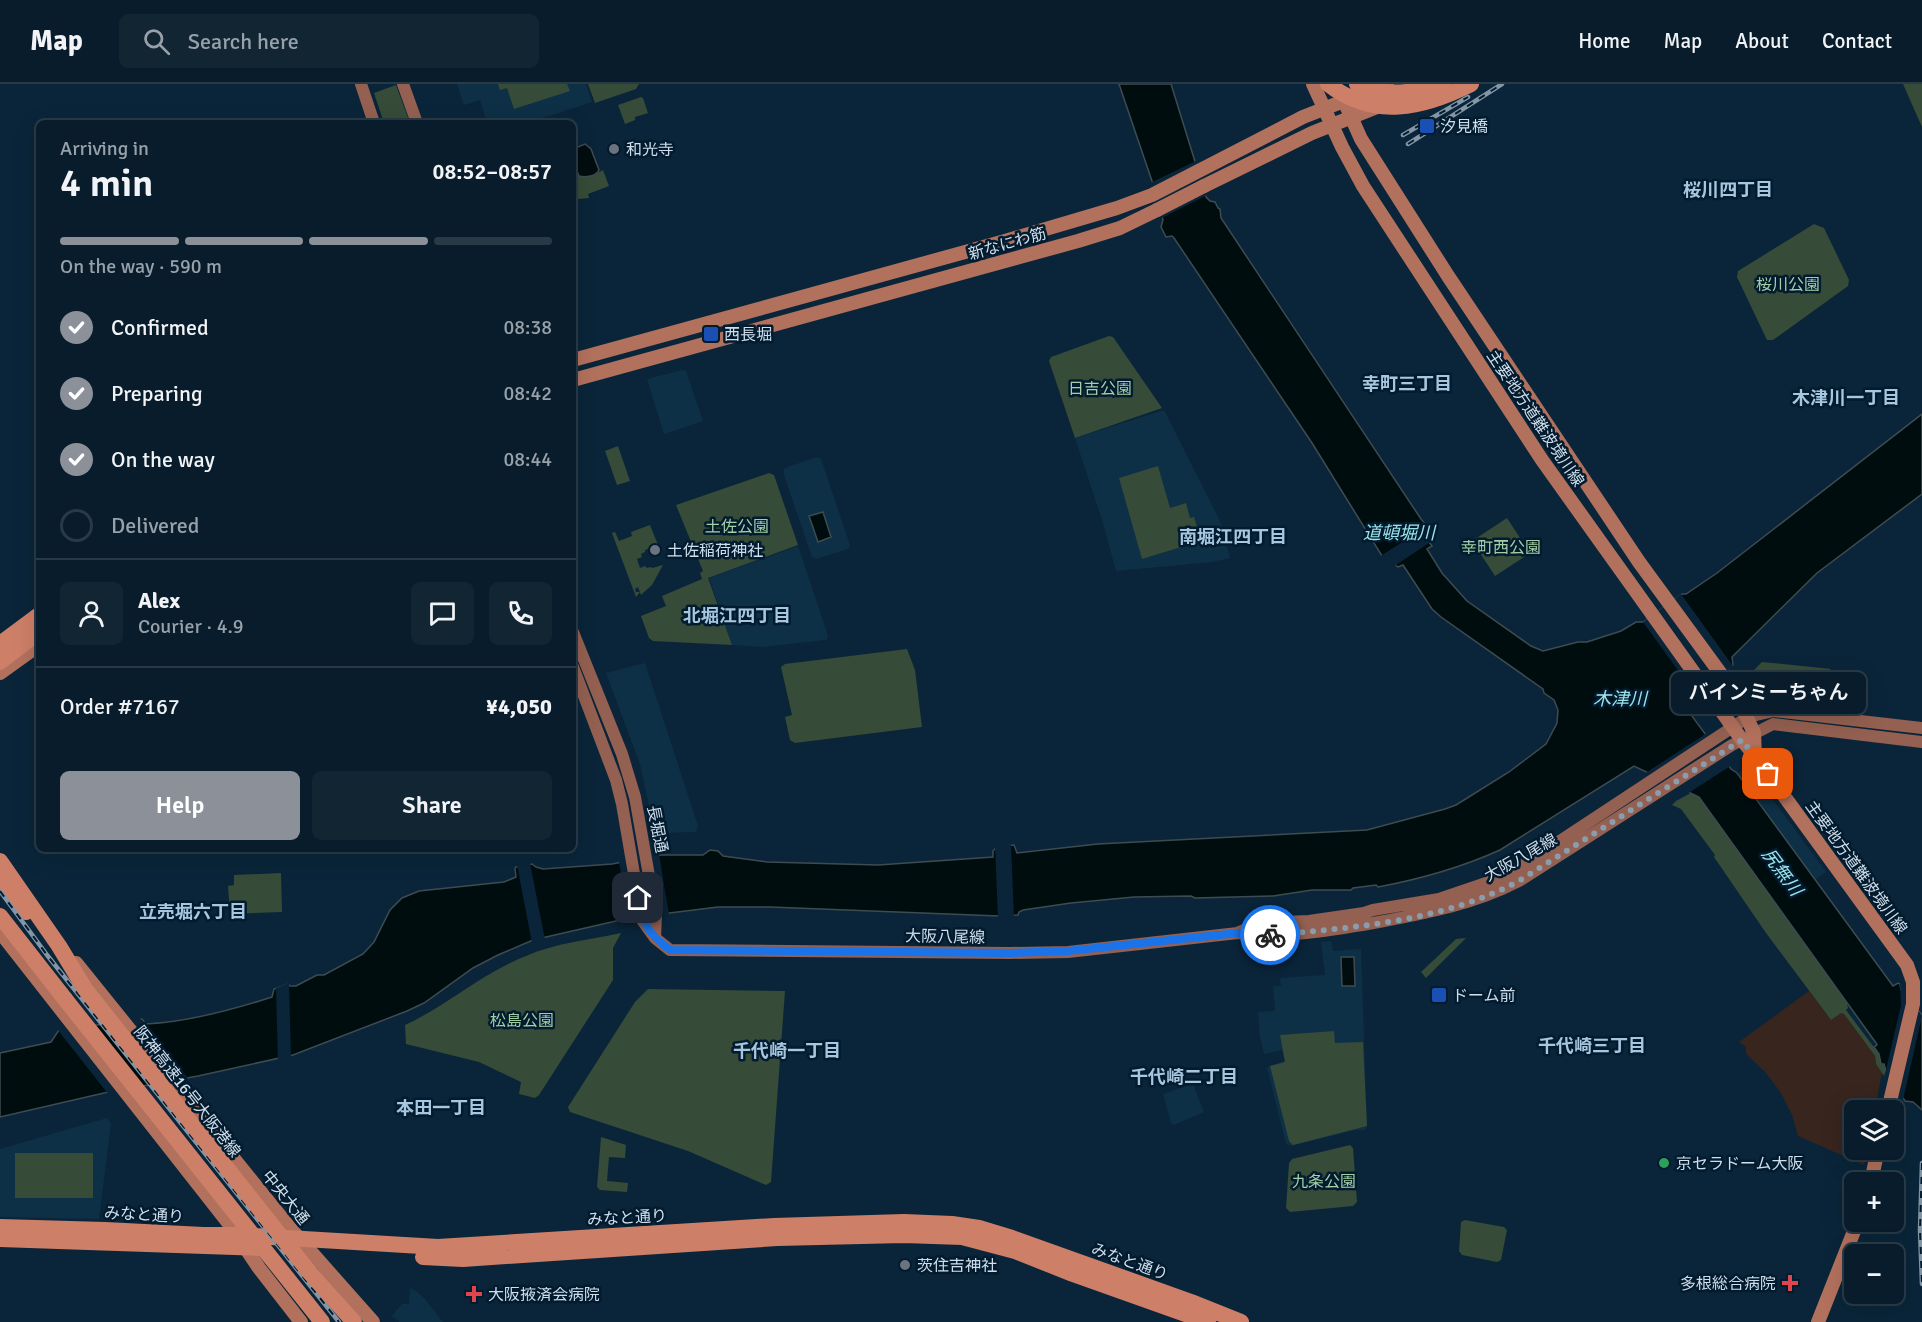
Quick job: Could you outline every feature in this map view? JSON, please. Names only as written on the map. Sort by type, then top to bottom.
[{"type":"highway","points":[[1328,84],[1354,99],[1396,108],[1424,104],[1471,84]]},
{"type":"highway","points":[[1358,84],[1374,90],[1396,93],[1443,84]]},
{"type":"highway","points":[[1,649],[36,618]]},
{"type":"highway","points":[[1,649],[36,632]]},
{"type":"highway","points":[[0,862],[59,946],[85,990]]},
{"type":"highway","name":"阪神高速16号大阪港線","points":[[0,876],[85,990],[310,1273],[354,1322]]},
{"type":"highway","points":[[0,916],[63,1006]]},
{"type":"highway","points":[[0,926],[322,1322]]},
{"type":"highway","name":"みなと通り","points":[[0,1239],[240,1241],[438,1247],[762,1227],[884,1222],[952,1224],[979,1228],[1022,1241],[1241,1322]]},
{"type":"highway","name":"みなと通り","points":[[0,1227],[203,1235],[240,1241]]},
{"type":"highway","name":"みなと通り","points":[[303,1244],[463,1259],[777,1238],[904,1234],[962,1237],[1015,1251],[1208,1322]]},
{"type":"main road","points":[[361,84],[373,120]]},
{"type":"main road","points":[[403,84],[416,120]]},
{"type":"main road","name":"主要地方道難波境川線","points":[[1313,84],[1331,125],[1363,186],[1542,460],[1742,740],[1902,958],[1917,982],[1891,1100]]},
{"type":"main road","name":"主要地方道難波境川線","points":[[1337,84],[1361,139],[1432,252],[1587,485],[1737,696],[1754,733],[1755,756]]},
{"type":"main road","name":"新なにわ筋","points":[[576,379],[1120,228],[1331,125],[1431,84]]},
{"type":"main road","name":"新なにわ筋","points":[[576,359],[1069,224],[1117,208],[1152,195],[1303,117],[1386,85]]},
{"type":"main road","points":[[1,649],[36,611]]},
{"type":"main road","name":"長堀通","points":[[576,640],[630,778],[647,856],[656,917],[655,938]]},
{"type":"main road","points":[[0,673],[36,647]]},
{"type":"main road","name":"長堀通","points":[[576,676],[616,780],[642,920],[655,938]]},
{"type":"main road","points":[[1748,717],[1773,711],[1922,728]]},
{"type":"main road","name":"大阪八尾線","points":[[1238,933],[1261,923],[1320,920],[1423,902],[1462,892],[1495,880],[1513,872],[1748,717]]},
{"type":"main road","name":"大阪八尾線","points":[[655,938],[670,950],[1010,953],[1068,951],[1238,933],[1262,936],[1365,925],[1435,912],[1500,891],[1724,750],[1773,724],[1922,742]]},
{"type":"main road","name":"中央大通","points":[[0,862],[60,944],[303,1244],[373,1322]]},
{"type":"main road","points":[[0,932],[63,1006],[144,1117],[301,1322]]},
{"type":"main road","points":[[1818,1322],[1854,1232]]},
{"type":"shaded area","points":[[457,84],[586,84],[592,102],[537,120],[504,120],[503,118],[486,120],[480,100],[464,105]]},
{"type":"shaded area","points":[[686,371],[703,421],[664,434],[647,379]]},
{"type":"shaded area","points":[[1164,410],[1220,521],[1230,558],[1212,562],[1116,571],[1075,438]]},
{"type":"shaded area","points":[[817,457],[821,459],[850,545],[848,549],[816,559],[812,557],[783,472],[785,468]]},
{"type":"shaded area","points":[[798,546],[828,636],[826,640],[762,647],[732,645],[709,578]]},
{"type":"shaded area","points":[[645,663],[698,826],[696,832],[655,833],[640,764],[606,673]]},
{"type":"shaded area","points":[[1743,769],[1755,785],[1760,782],[1826,872],[1815,880],[1738,774]]},
{"type":"shaded area","points":[[1331,941],[1333,951],[1361,949],[1367,1128],[1291,1146],[1286,1144],[1267,1067],[1285,1061],[1282,1050],[1264,1054],[1258,1012],[1275,1011],[1273,986],[1281,986],[1280,978],[1325,975],[1321,942]]},
{"type":"shaded area","points":[[1809,991],[1831,1020],[1841,1012],[1844,1014],[1875,1056],[1876,1064],[1882,1072],[1877,1100],[1844,1100],[1844,1156],[1798,1136],[1792,1115],[1781,1093],[1766,1073],[1746,1054],[1746,1047],[1739,1042]]},
{"type":"shaded area","points":[[1193,1084],[1204,1112],[1174,1125],[1171,1123],[1163,1094]]},
{"type":"shaded area","points":[[107,1118],[111,1123],[99,1219],[0,1217],[0,1149]]},
{"type":"shaded area","points":[[1853,1160],[1865,1160],[1864,1165]]},
{"type":"shaded area","points":[[410,1288],[424,1298],[443,1322],[400,1322],[392,1316],[402,1304],[409,1304]]},
{"type":"green space","points":[[498,84],[567,84],[570,91],[514,109],[507,88],[500,90]]},
{"type":"green space","points":[[588,84],[639,84],[636,89],[595,103]]},
{"type":"green space","points":[[1903,84],[1922,84],[1922,127]]},
{"type":"green space","points":[[396,85],[409,120],[383,120],[374,93]]},
{"type":"green space","points":[[641,97],[648,113],[635,117],[635,120],[625,124],[618,105]]},
{"type":"green space","points":[[576,168],[581,177],[591,176],[603,170],[609,186],[588,194],[589,198],[578,199]]},
{"type":"green space","name":"桜川公園","points":[[1814,224],[1824,228],[1849,280],[1848,286],[1773,340],[1767,340],[1737,277],[1738,271]]},
{"type":"green space","name":"日吉公園","points":[[1109,336],[1113,337],[1162,408],[1075,438],[1049,361],[1051,357]]},
{"type":"green space","points":[[618,446],[630,481],[617,485],[605,451]]},
{"type":"green space","points":[[1158,466],[1170,508],[1186,503],[1190,518],[1194,517],[1201,541],[1142,559],[1119,478]]},
{"type":"green space","name":"土佐公園","points":[[769,473],[774,475],[798,545],[708,578],[732,645],[653,641],[649,638],[641,616],[666,606],[662,596],[702,579],[700,573],[703,571],[676,505]]},
{"type":"green space","name":"幸町西公園","points":[[1507,518],[1530,553],[1495,576],[1472,541]]},
{"type":"green space","points":[[650,525],[658,545],[645,550],[641,554],[642,557],[637,559],[640,568],[663,565],[652,585],[641,595],[640,592],[636,597],[612,533],[615,532],[619,541],[632,536],[631,532]]},
{"type":"green space","points":[[907,649],[915,670],[922,727],[795,743],[790,740],[785,717],[792,715],[781,667],[785,664]]},
{"type":"green space","points":[[1762,662],[1831,669],[1799,699],[1770,695],[1754,683],[1748,676]]},
{"type":"green space","points":[[1691,793],[1699,797],[1847,1003],[1846,1010],[1879,1054],[1886,1071],[1884,1076],[1876,1064],[1875,1056],[1844,1014],[1841,1013],[1831,1020],[1766,933],[1714,857],[1715,855],[1681,809],[1672,805]]},
{"type":"green space","points":[[281,873],[282,912],[230,914],[228,886],[234,885],[234,875]]},
{"type":"green space","name":"松島公園","points":[[621,933],[613,948],[613,980],[535,1098],[519,1094],[521,1082],[479,1062],[406,1044],[405,1025],[510,963],[549,948]]},
{"type":"green space","points":[[1466,938],[1426,978],[1421,972],[1456,939]]},
{"type":"green space","points":[[648,989],[785,991],[771,1182],[766,1185],[688,1151],[570,1112],[568,1107],[635,1002]]},
{"type":"green space","points":[[1334,1031],[1335,1043],[1363,1042],[1367,1126],[1293,1145],[1289,1141],[1270,1066],[1285,1062],[1280,1035]]},
{"type":"green space","points":[[601,1137],[626,1145],[625,1158],[609,1157],[607,1181],[628,1183],[627,1192],[600,1190],[597,1187]]},
{"type":"green space","name":"九条公園","points":[[1350,1145],[1353,1148],[1357,1202],[1353,1206],[1290,1212],[1286,1208],[1289,1163],[1292,1159]]},
{"type":"green space","points":[[15,1153],[93,1153],[93,1198],[15,1198]]},
{"type":"green space","points":[[1465,1220],[1504,1227],[1507,1230],[1501,1260],[1497,1262],[1462,1255],[1459,1251],[1461,1222]]},
{"type":"water","points":[[1119,84],[1171,84],[1206,197],[1215,202],[1220,209],[1221,218],[1421,519],[1426,525],[1431,524],[1429,542],[1432,546],[1427,549],[1442,573],[1467,601],[1531,646],[1543,651],[1578,642],[1587,642],[1621,631],[1636,622],[1643,622],[1682,594],[1686,594],[1717,573],[1922,414],[1922,494],[1817,573],[1732,657],[1733,665],[1693,695],[1689,712],[1731,769],[1737,773],[1893,986],[1900,984],[1901,990],[1922,1015],[1922,1110],[1913,1102],[1905,1101],[1884,1064],[1881,1064],[1879,1054],[1874,1047],[1876,1043],[1699,797],[1634,766],[1500,850],[1455,868],[1394,884],[1351,890],[1312,890],[1273,896],[1134,897],[1071,903],[1023,910],[1018,915],[999,916],[718,907],[629,918],[533,940],[473,968],[424,1003],[293,1055],[198,1076],[104,1093],[0,1117],[0,1053],[51,1042],[59,1030],[142,1019],[146,1024],[178,1021],[226,1011],[272,997],[274,989],[288,984],[296,986],[317,975],[324,975],[363,954],[374,942],[390,910],[402,898],[419,891],[504,882],[516,877],[516,867],[532,864],[543,869],[612,864],[661,855],[703,855],[710,850],[718,851],[723,856],[767,862],[878,865],[993,857],[993,851],[997,847],[1014,845],[1017,853],[1098,844],[1367,830],[1456,805],[1509,772],[1546,744],[1557,723],[1558,710],[1554,700],[1544,693],[1543,689],[1441,617],[1432,609],[1403,565],[1398,567],[1382,556],[1312,443],[1174,238],[1166,237],[1161,227],[1163,220],[1153,184]]},
{"type":"water","points":[[585,144],[591,149],[598,172],[585,177],[579,176],[576,168],[576,148]]},
{"type":"water","points":[[823,512],[831,537],[818,542],[809,516]]},
{"type":"water","points":[[1341,957],[1354,957],[1355,986],[1342,986]]},
{"type":"pier","points":[[1196,161],[1207,195],[1160,219],[1150,183]]},
{"type":"pier","points":[[1434,522],[1432,541],[1393,567],[1379,557]]},
{"type":"pier","points":[[1681,594],[1733,666],[1695,694],[1643,622]]},
{"type":"pier","points":[[1707,733],[1732,765],[1687,794],[1644,774]]},
{"type":"pier","points":[[995,845],[1011,845],[1014,918],[998,918]]},
{"type":"pier","points":[[659,854],[669,915],[629,921],[619,861]]},
{"type":"pier","points":[[530,863],[545,940],[532,943],[517,865]]},
{"type":"pier","points":[[1900,982],[1902,982],[1905,993],[1922,1016],[1903,1100],[1885,1074],[1901,1005]]},
{"type":"pier","points":[[289,983],[291,1057],[278,1062],[276,988]]},
{"type":"pier","points":[[139,1017],[190,1081],[165,1085],[114,1020]]},
{"type":"pier","points":[[82,1024],[136,1090],[109,1095],[57,1029]]},
{"type":"railway","points":[[1408,144],[1502,84]]},
{"type":"railway","points":[[1403,135],[1468,97]]},
{"type":"railway","points":[[0,891],[47,955],[339,1322]]},
{"type":"railway","points":[[1922,1163],[1920,1230],[1922,1284]]},
{"type":"way so far","points":[[1270,935],[1352,927],[1435,912],[1500,891],[1742,740],[1768,774]]},
{"type":"place","name":"汐見橋","points":[[1427,126]]},
{"type":"place","name":"和光寺","points":[[614,149]]},
{"type":"place","name":"西長堀","points":[[711,334]]},
{"type":"place","name":"土佐稲荷神社","points":[[655,550]]},
{"type":"place","name":"バインミーちゃん","points":[[1768,774]]},
{"type":"place","name":"ドーム前","points":[[1439,995]]},
{"type":"place","name":"京セラドーム大阪","points":[[1664,1163]]},
{"type":"place","name":"茨住吉神社","points":[[905,1265]]},
{"type":"place","name":"多根総合病院","points":[[1790,1283]]},
{"type":"place","name":"大阪掖済会病院","points":[[474,1294]]},
{"type":"district","name":"桜川四丁目","points":[[1728,190]]},
{"type":"district","name":"幸町三丁目","points":[[1407,384]]},
{"type":"district","name":"木津川一丁目","points":[[1846,398]]},
{"type":"district","name":"南堀江四丁目","points":[[1233,537]]},
{"type":"district","name":"北堀江四丁目","points":[[737,616]]},
{"type":"district","name":"立売堀六丁目","points":[[193,912]]},
{"type":"district","name":"千代崎三丁目","points":[[1592,1046]]},
{"type":"district","name":"千代崎一丁目","points":[[787,1051]]},
{"type":"district","name":"千代崎二丁目","points":[[1184,1077]]},
{"type":"district","name":"本田一丁目","points":[[441,1108]]},
{"type":"route","points":[[638,898],[642,920],[655,938],[670,950],[1010,953],[1068,951],[1217,934],[1270,935]]},
{"type":"water label","name":"道頓堀川","points":[[1399,533]]},
{"type":"water label","name":"木津川","points":[[1620,699]]},
{"type":"water label","name":"尻無川","points":[[1782,872]]}]
